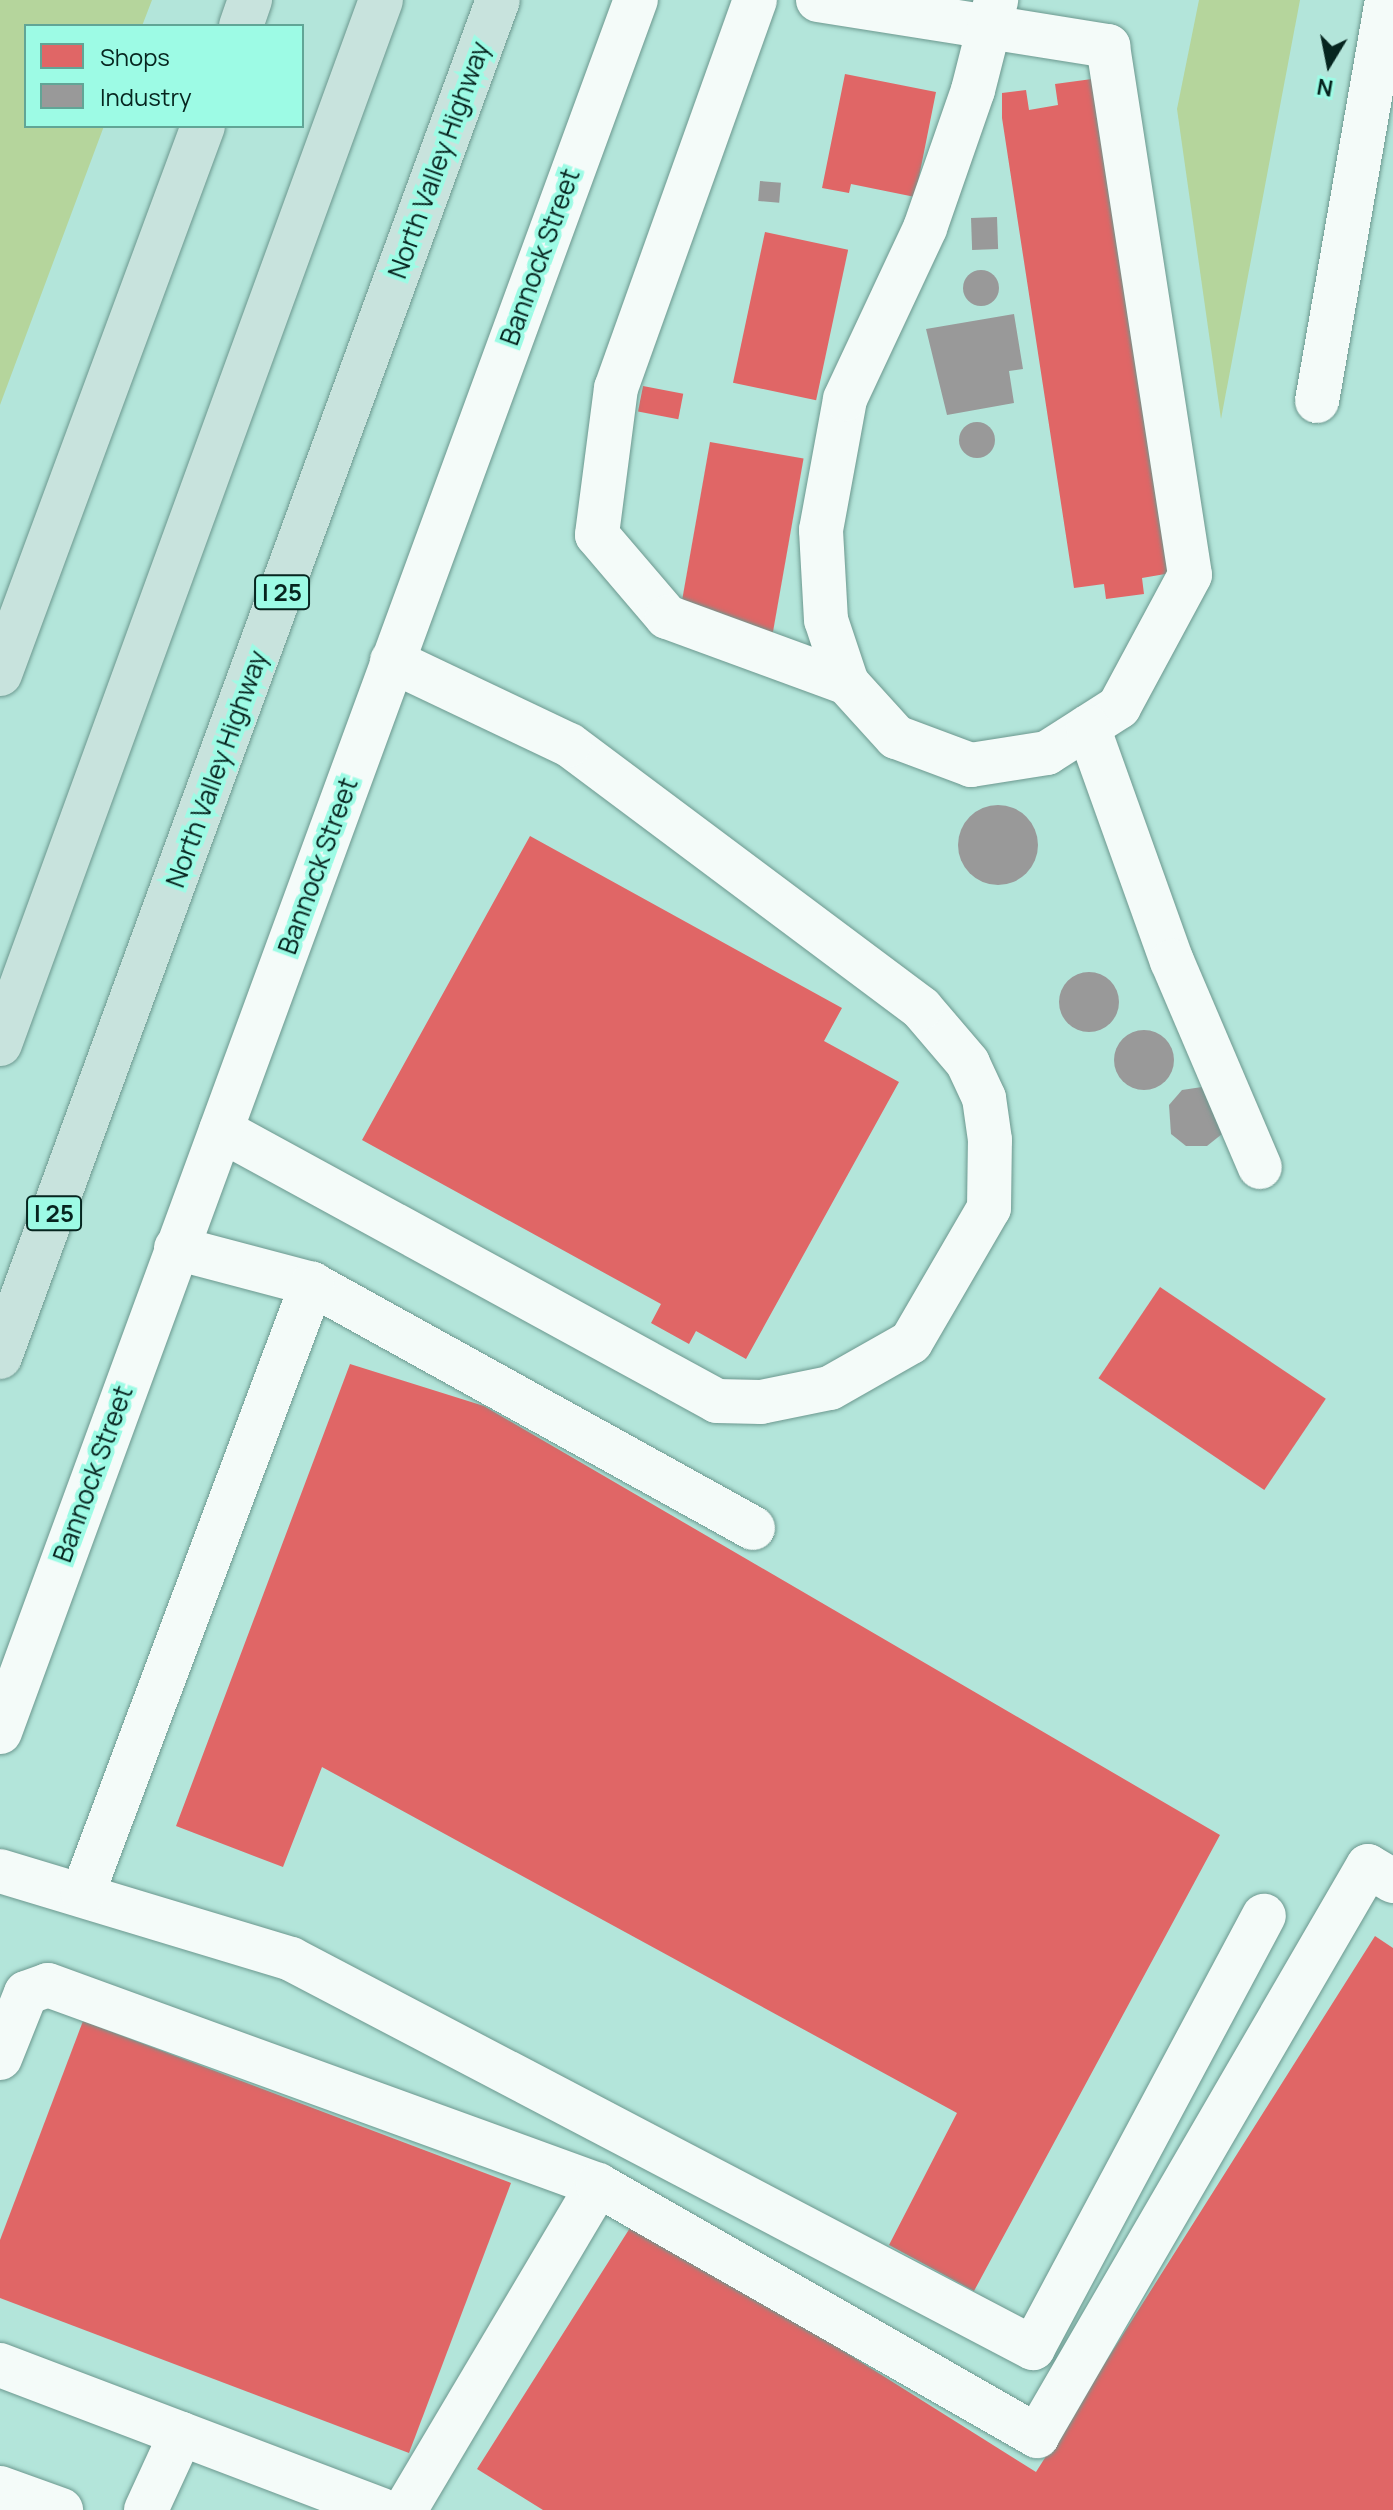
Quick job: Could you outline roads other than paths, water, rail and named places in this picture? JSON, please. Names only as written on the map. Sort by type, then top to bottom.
[{"type":"highway","points":[[242,24],[250,0]]},
{"type":"highway","points":[[0,1044],[381,0]]},
{"type":"highway","name":"North Valley Highway","points":[[0,1357],[498,0]]},
{"type":"highway","points":[[456,115],[512,0]]},
{"type":"highway","points":[[0,674],[202,128]]},
{"type":"street","name":"Bannock Street","points":[[0,1732],[636,0]]},
{"type":"street","points":[[755,0],[616,388],[597,535],[667,617],[847,683]]},
{"type":"street","points":[[818,0],[993,14],[1108,46],[1185,515],[1190,575],[1119,707],[1047,753],[971,765],[896,737],[847,683],[826,620],[821,530],[845,399],[925,228],[993,14]]},
{"type":"street","points":[[1317,401],[1387,0]]},
{"type":"street","points":[[221,1130],[717,1401],[761,1402],[830,1388],[911,1342],[989,1208],[990,1140],[984,1098],[968,1063],[921,1008],[569,745],[392,661]]},
{"type":"street","points":[[1088,727],[1172,961],[1260,1167]]},
{"type":"street","points":[[176,1248],[312,1284],[753,1528]]},
{"type":"street","points":[[83,1893],[312,1284]]},
{"type":"street","points":[[4,2032],[26,1993],[48,1985],[598,2185],[1037,2436],[1368,1866],[1393,1881]]},
{"type":"street","points":[[0,1871],[83,1893],[291,1959],[1033,2348],[1264,1916]]},
{"type":"street","points":[[405,2510],[598,2185]]},
{"type":"street","points":[[0,2365],[181,2434],[356,2506]]},
{"type":"street","points":[[146,2510],[181,2434]]},
{"type":"street","points":[[0,2488],[61,2510]]}]
